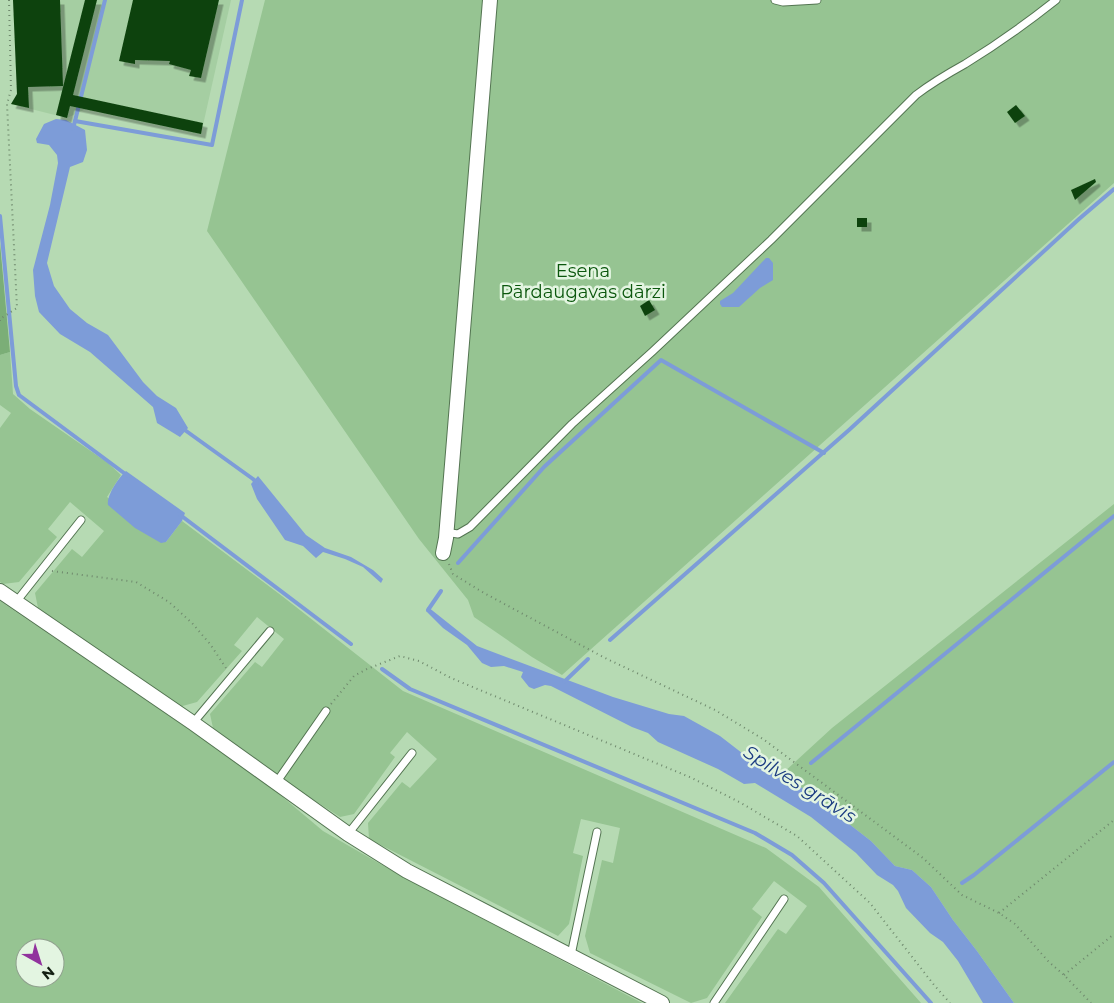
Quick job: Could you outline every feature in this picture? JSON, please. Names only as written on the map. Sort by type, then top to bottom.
[{"type":"street","points":[[443,553],[447,528],[490,0]]},
{"type":"street","points":[[0,591],[348,834],[407,871],[662,1003]]},
{"type":"lane","points":[[775,0],[783,2],[817,0]]},
{"type":"lane","points":[[447,528],[451,533],[458,534],[470,527],[572,424],[771,240],[916,95],[942,76],[964,64],[1025,24],[1056,0]]},
{"type":"lane","points":[[16,602],[81,520]]},
{"type":"lane","points":[[193,724],[270,631]]},
{"type":"lane","points":[[276,783],[326,711]]},
{"type":"lane","points":[[348,834],[412,753]]},
{"type":"lane","points":[[571,955],[597,832]]},
{"type":"lane","points":[[714,1003],[784,899]]},
{"type":"path","points":[[0,319],[17,308],[7,104],[11,90],[10,0]]},
{"type":"path","points":[[443,553],[453,574],[484,593],[604,658],[715,710],[763,739],[923,858],[962,895],[999,913],[1015,924],[1049,962],[1091,1003]]},
{"type":"path","points":[[40,571],[136,582],[169,602],[192,623],[210,644],[232,677]]},
{"type":"path","points":[[326,711],[354,676],[367,668],[400,656],[418,660],[451,678],[692,778],[797,836],[870,903],[934,986],[950,1003]]},
{"type":"path","points":[[999,913],[1114,820]]},
{"type":"path","points":[[1064,975],[1114,934]]},
{"type":"shaded area","points":[[13,0],[231,0],[201,134],[86,109],[67,118],[11,104],[17,94]]},
{"type":"shaded area","points":[[0,243],[10,352],[0,355]]},
{"type":"green space","name":"Esena Pārdaugavas dārzi","points":[[265,0],[1114,0],[1114,183],[562,675],[474,617],[468,600],[419,539],[207,231]]},
{"type":"green space","points":[[10,352],[13,394],[30,409],[108,463],[121,475],[107,497],[166,542],[182,521],[282,596],[403,691],[766,848],[819,887],[921,1003],[725,1003],[778,929],[786,934],[807,906],[774,881],[752,909],[762,917],[707,998],[691,1003],[590,953],[585,936],[602,860],[613,863],[620,828],[581,819],[573,853],[583,856],[569,924],[558,936],[369,839],[368,823],[402,782],[410,788],[437,759],[407,732],[390,753],[395,757],[354,814],[340,817],[294,787],[213,728],[210,714],[255,662],[262,667],[284,639],[257,617],[234,645],[242,651],[197,702],[179,707],[38,608],[35,593],[72,549],[82,557],[104,531],[70,502],[48,529],[57,537],[19,582],[3,584],[0,582],[0,428],[11,413],[0,405],[0,355]]},
{"type":"green space","points":[[1114,504],[1114,1003],[1014,1003],[931,887],[912,870],[895,866],[871,841],[804,789],[790,781],[783,773],[832,728]]},
{"type":"green space","points":[[0,601],[266,783],[323,831],[396,873],[642,1003],[0,1003]]},
{"type":"water","points":[[56,119],[66,120],[85,130],[87,150],[83,162],[70,167],[47,263],[54,286],[70,309],[87,323],[108,335],[143,382],[157,396],[176,408],[188,428],[180,437],[157,423],[153,407],[90,352],[60,334],[39,312],[35,296],[33,270],[50,205],[58,163],[57,155],[49,145],[37,143],[36,139],[44,124]]},
{"type":"water","points":[[766,258],[769,258],[773,263],[773,280],[760,288],[739,307],[722,307],[720,301],[733,293]]},
{"type":"water","points":[[126,471],[185,513],[182,521],[166,542],[161,543],[135,528],[108,505],[111,492]]},
{"type":"water","points":[[258,476],[306,535],[325,548],[351,557],[373,570],[383,579],[381,583],[363,567],[323,552],[316,558],[303,546],[285,540],[257,499],[251,484]]},
{"type":"water","points":[[428,607],[477,646],[613,697],[669,714],[684,716],[720,736],[742,753],[783,773],[790,781],[804,789],[871,841],[895,866],[912,870],[931,887],[1014,1003],[983,1003],[958,961],[943,942],[930,933],[906,908],[893,885],[877,875],[856,853],[811,817],[755,783],[744,784],[718,769],[658,742],[648,733],[632,727],[551,686],[545,685],[534,689],[529,687],[521,677],[523,672],[504,666],[491,667],[482,663],[467,645],[443,628],[426,611]]},
{"type":"building","points":[[13,0],[60,0],[63,86],[28,87],[29,108],[11,104],[17,94]]},
{"type":"building","points":[[85,0],[97,0],[73,95],[203,123],[201,134],[70,106],[67,118],[56,115]]},
{"type":"building","points":[[133,0],[219,0],[201,78],[189,76],[191,70],[169,64],[170,61],[135,60],[135,64],[119,61]]},
{"type":"building","points":[[1016,105],[1025,116],[1015,123],[1007,112]]},
{"type":"building","points":[[1095,179],[1096,182],[1075,200],[1071,190]]},
{"type":"building","points":[[857,218],[867,218],[867,227],[857,227]]},
{"type":"building","points":[[649,300],[655,310],[645,316],[640,306]]},
{"type":"waterway","points":[[73,129],[105,0]]},
{"type":"waterway","points":[[75,121],[212,145],[242,0]]},
{"type":"waterway","points":[[610,640],[849,430],[1114,189]]},
{"type":"waterway","points":[[0,216],[16,386],[19,395],[128,476]]},
{"type":"waterway","points":[[458,563],[544,467],[661,360],[824,453]]},
{"type":"waterway","points":[[182,428],[257,483]]},
{"type":"waterway","points":[[179,514],[351,644]]},
{"type":"waterway","points":[[811,763],[1114,516]]},
{"type":"waterway","points":[[428,610],[441,591]]},
{"type":"waterway","points":[[564,682],[588,659]]},
{"type":"waterway","points":[[382,669],[410,689],[755,833],[792,855],[824,883],[931,1003]]},
{"type":"waterway","points":[[962,883],[1114,762]]},
{"type":"water label","name":"Spilves grāvis","points":[[800,784]]}]
